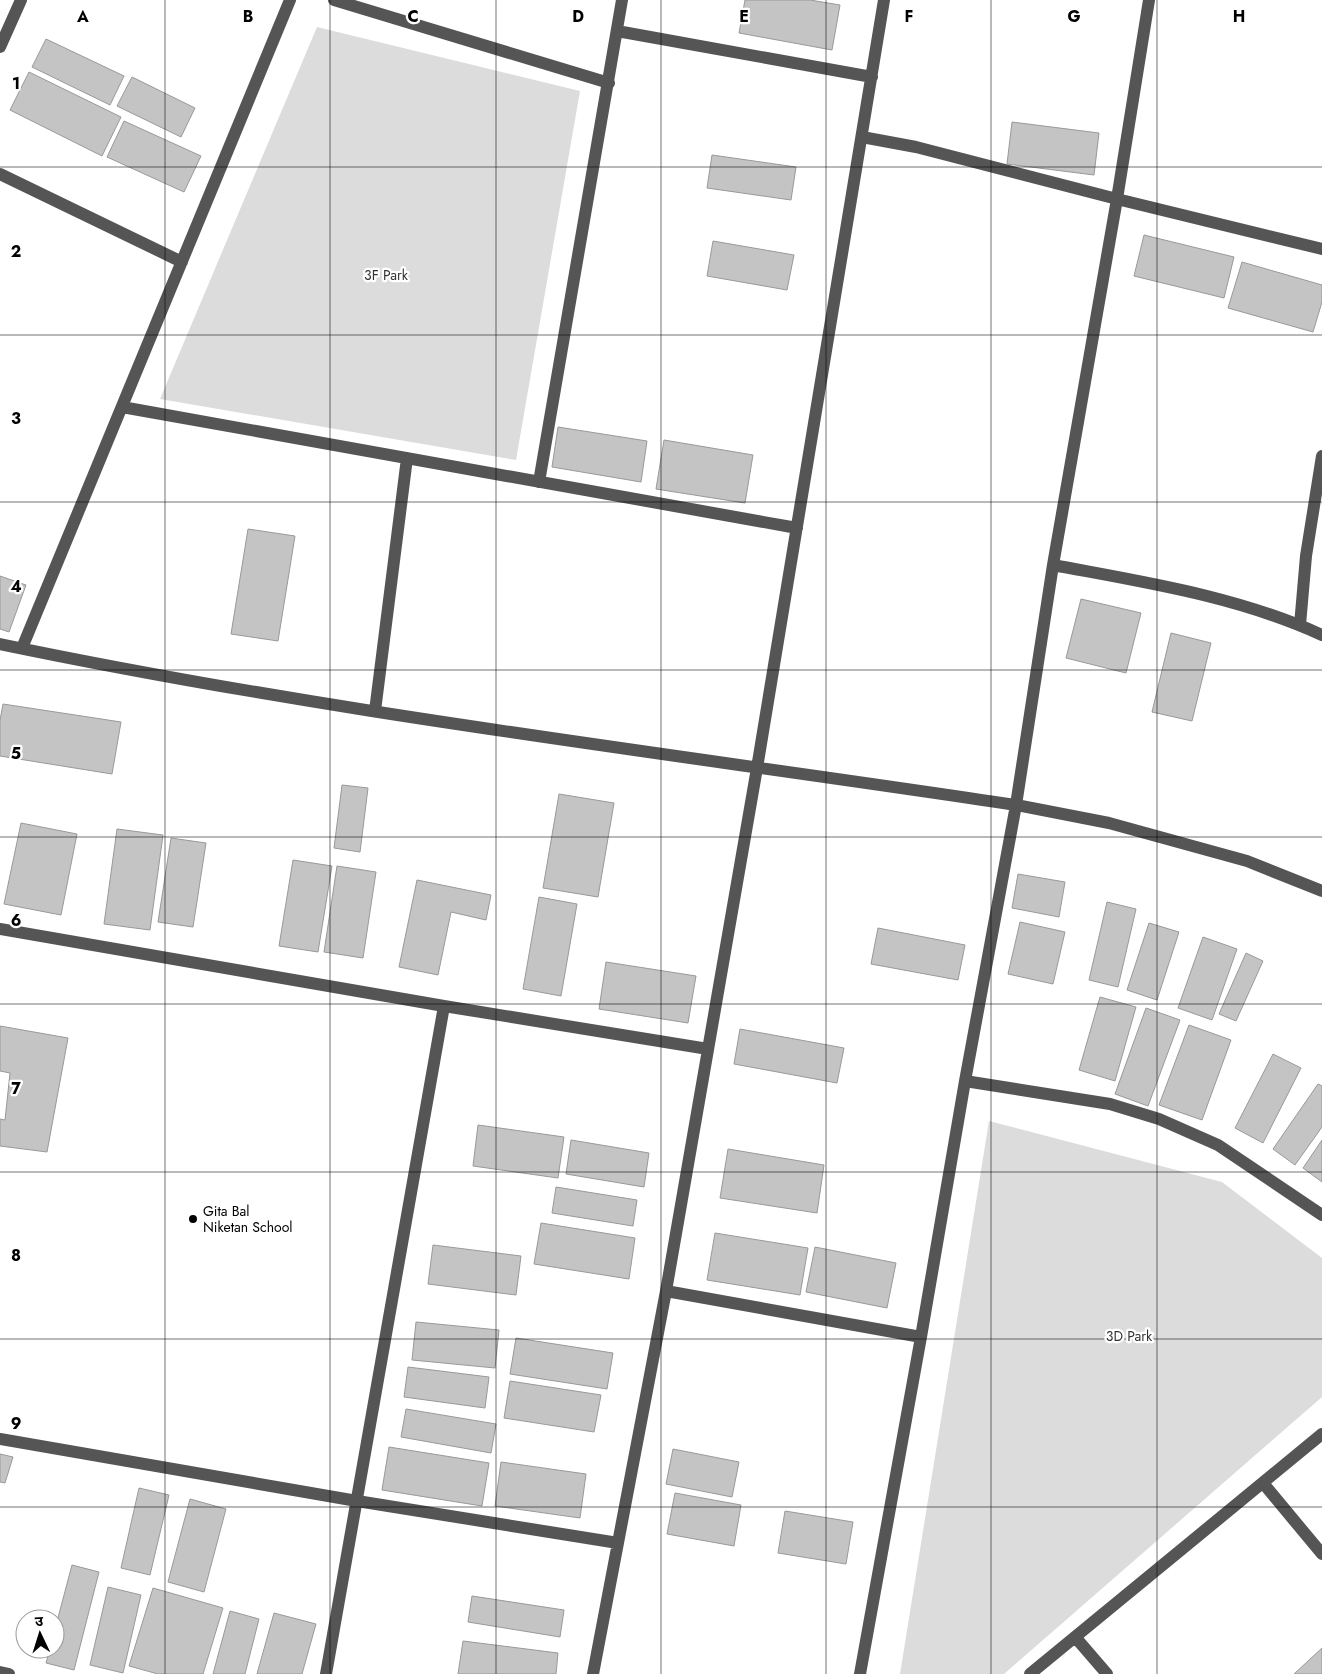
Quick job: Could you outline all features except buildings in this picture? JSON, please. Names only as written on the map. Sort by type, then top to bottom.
[{"type":"street","points":[[0,47],[21,0]]},
{"type":"street","points":[[22,648],[290,0]]},
{"type":"street","points":[[334,0],[609,83]]},
{"type":"street","points":[[539,482],[622,0]]},
{"type":"street","points":[[593,1674],[666,1291],[708,1050],[757,768],[884,0]]},
{"type":"street","points":[[860,1674],[1016,805],[1052,565],[1118,200],[1149,0]]},
{"type":"street","points":[[618,31],[872,77]]},
{"type":"street","points":[[862,137],[916,147],[1118,200],[1322,249]]},
{"type":"street","points":[[0,174],[182,262]]},
{"type":"street","points":[[122,407],[797,528]]},
{"type":"street","points":[[1300,625],[1306,556],[1322,456]]},
{"type":"street","points":[[376,711],[407,458]]},
{"type":"street","points":[[1052,565],[1197,594],[1300,625],[1322,635]]},
{"type":"street","points":[[0,644],[226,686],[376,711],[1016,805],[1109,823],[1238,859],[1322,892]]},
{"type":"street","points":[[0,928],[708,1050]]},
{"type":"street","points":[[326,1674],[444,1006]]},
{"type":"street","points":[[965,1081],[1110,1104],[1159,1119],[1218,1145],[1322,1215]]},
{"type":"street","points":[[666,1291],[921,1337]]},
{"type":"street","points":[[1030,1674],[1322,1434]]},
{"type":"street","points":[[0,1439],[357,1501],[618,1543]]},
{"type":"street","points":[[1263,1483],[1322,1554]]},
{"type":"street","points":[[1076,1638],[1107,1674]]},
{"type":"street","points":[[0,1672],[9,1674]]},
{"type":"green space","name":"3F Park","points":[[317,27],[580,91],[516,460],[160,399]]},
{"type":"green space","name":"3D Park","points":[[989,1121],[1222,1182],[1322,1258],[1322,1397],[1004,1674],[900,1674]]},
{"type":"place","name":"Gita Bal Niketan School","points":[[193,1219]]}]
